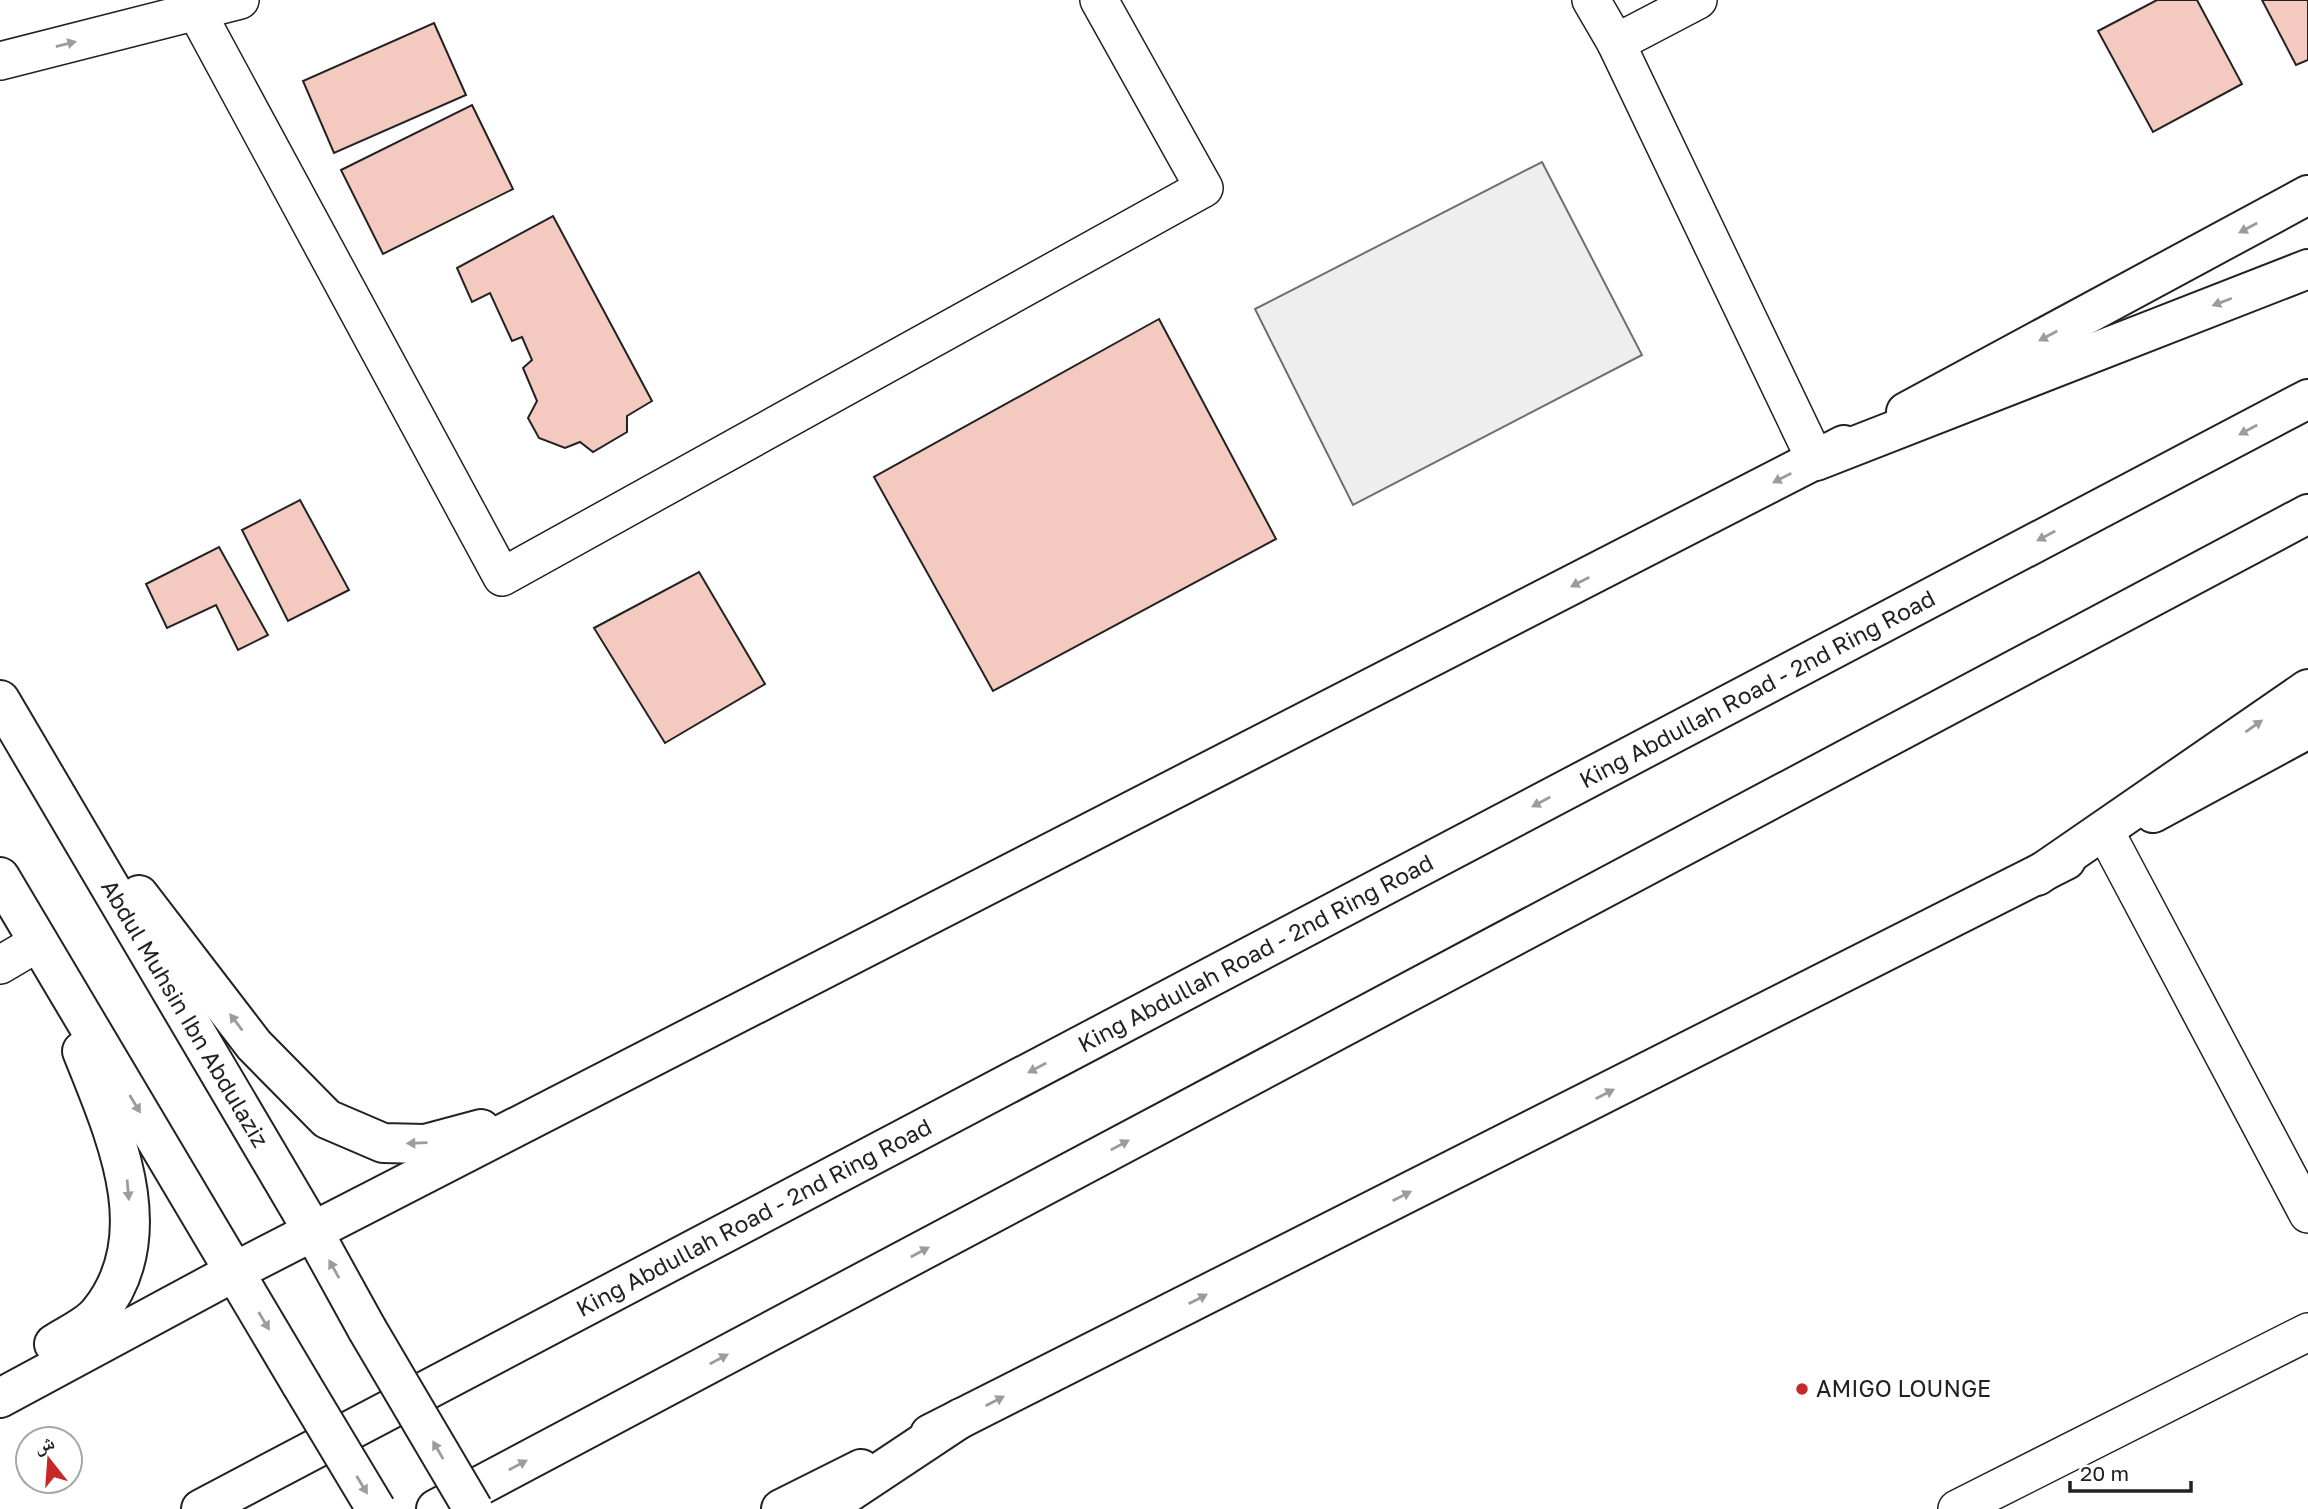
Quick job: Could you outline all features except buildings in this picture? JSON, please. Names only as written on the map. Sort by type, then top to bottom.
[{"type":"main road","points":[[0,1398],[234,1272],[1816,461],[2308,195]]},
{"type":"main road","points":[[1816,461],[2308,269]]},
{"type":"main road","name":"King Abdullah Road - 2nd Ring Road","points":[[201,1509],[2308,399]]},
{"type":"main road","points":[[436,1509],[2308,514]]},
{"type":"main road","points":[[2037,876],[2308,689]]},
{"type":"main road","name":"Abdul Muhsin Ibn Abdulaziz","points":[[0,700],[473,1509]]},
{"type":"main road","points":[[781,1509],[2037,876],[2308,729]]},
{"type":"main road","points":[[34,757],[254,1045],[327,1119],[383,1143],[425,1144],[554,1109]]},
{"type":"main road","points":[[0,877],[376,1509]]},
{"type":"main road","points":[[0,1381],[97,1316],[120,1281],[130,1233],[128,1183],[108,1117],[38,942]]},
{"type":"main road","points":[[824,1509],[961,1418]]},
{"type":"street","points":[[0,61],[240,0]]},
{"type":"street","points":[[196,11],[502,577],[1203,188],[1099,0]]},
{"type":"street","points":[[1591,0],[1616,43],[1816,461]]},
{"type":"street","points":[[1616,43],[1698,0]]},
{"type":"street","points":[[2108,837],[2308,1214]]},
{"type":"street","points":[[0,965],[38,942]]},
{"type":"street","points":[[1957,1509],[2308,1332]]},
{"type":"shaded area","points":[[1542,162],[1642,355],[1353,505],[1255,309]]},
{"type":"place","name":"AMIGO LOUNGE","points":[[1802,1389]]}]
